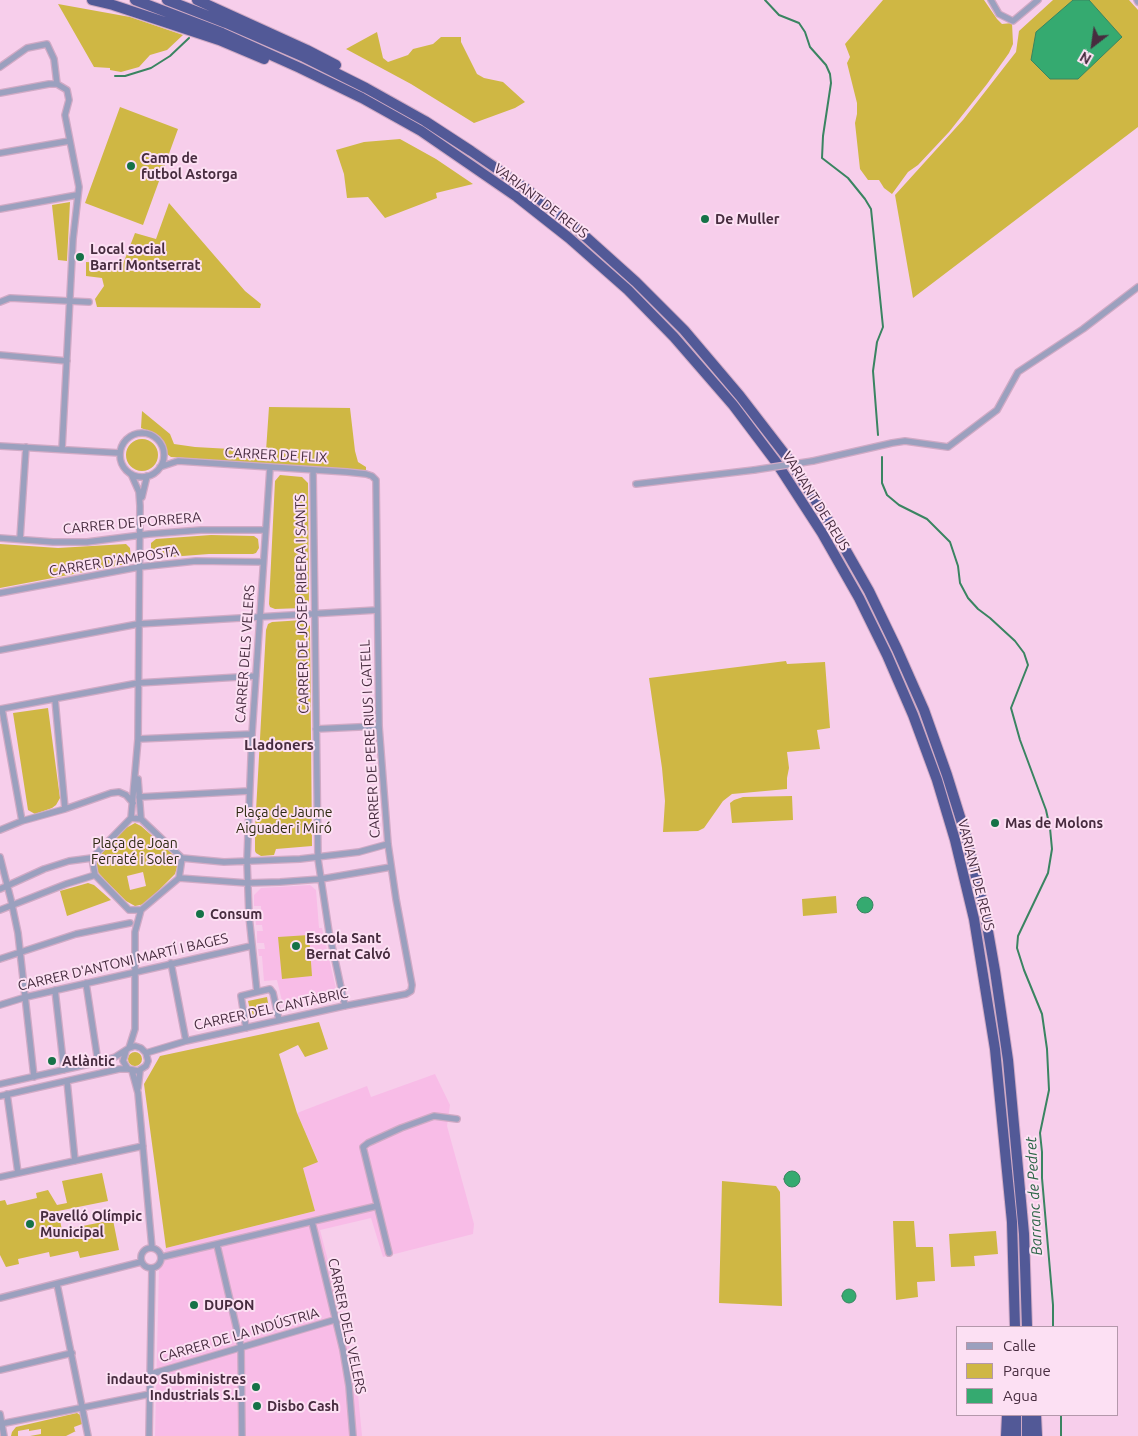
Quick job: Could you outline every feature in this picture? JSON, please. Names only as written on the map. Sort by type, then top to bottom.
[{"type":"highway","points":[[92,0],[113,5],[219,40],[421,131]]},
{"type":"highway","name":"VARIANT DE REUS","points":[[135,0],[222,33],[362,98],[421,131],[518,197],[569,238],[628,290],[674,338],[733,405],[776,462],[822,533],[859,598],[888,655],[913,714],[937,780],[962,868],[974,919],[992,1029],[1012,1222],[1015,1326]]},
{"type":"highway","name":"VARIANT DE REUS","points":[[166,0],[243,30],[304,57],[425,121],[525,188],[577,229],[636,282],[684,330],[740,396],[787,457],[832,526],[869,591],[920,702],[948,775],[966,836],[985,914],[996,971],[1008,1060],[1024,1234],[1027,1326]]},
{"type":"highway","points":[[197,0],[307,50],[341,68],[350,80]]},
{"type":"highway","points":[[1017,1144],[1028,1234],[1032,1326]]},
{"type":"highway","points":[[1010,1326],[1012,1222]]},
{"type":"highway","points":[[1006,1436],[1007,1416]]},
{"type":"highway","points":[[1016,1416],[1016,1436]]},
{"type":"highway","points":[[1027,1416],[1027,1436]]},
{"type":"highway","points":[[1036,1416],[1037,1436]]},
{"type":"street","points":[[991,0],[999,14],[1014,21],[1038,0]]},
{"type":"street","points":[[0,67],[27,48],[47,44],[54,59],[57,84]]},
{"type":"street","points":[[0,93],[57,84],[67,90],[69,100],[65,115],[79,187],[72,239],[62,449]]},
{"type":"street","points":[[0,153],[70,141]]},
{"type":"street","points":[[0,208],[77,195]]},
{"type":"street","points":[[636,484],[813,461],[905,441],[948,447],[997,410],[1018,372],[1083,329],[1138,287]]},
{"type":"street","points":[[0,302],[10,298],[90,302]]},
{"type":"street","points":[[0,355],[67,361]]},
{"type":"street","points":[[0,889],[44,869],[69,861],[92,858],[131,818],[138,740],[140,506],[139,492],[131,474],[120,460],[120,453],[127,438],[134,434],[143,433],[153,436],[159,441],[164,454],[160,467],[154,473],[146,476],[131,474]]},
{"type":"street","points":[[0,446],[120,453]]},
{"type":"street","points":[[20,539],[26,447]]},
{"type":"street","name":"CARRER DE FLIX","points":[[164,454],[178,461],[347,472],[372,476]]},
{"type":"street","name":"CARRER DE FLIX","points":[[160,467],[178,461]]},
{"type":"street","name":"CARRER DELS VELERS","points":[[257,992],[251,946],[247,861],[252,734],[270,468]]},
{"type":"street","name":"CARRER DE JOSEP RIBERA I SANTS","points":[[313,470],[318,857],[329,932],[345,1006]]},
{"type":"street","points":[[140,506],[146,476]]},
{"type":"street","name":"CARRER DE PERE RIUS I GATELL","points":[[372,476],[376,480],[377,487],[379,726],[388,844],[412,985],[411,991],[402,995]]},
{"type":"street","name":"CARRER DE PORRERA","points":[[0,538],[53,542],[87,542],[201,530],[265,530]]},
{"type":"street","name":"CARRER D'AMPOSTA","points":[[0,594],[139,567],[196,561],[263,562]]},
{"type":"street","points":[[0,650],[138,624],[377,610]]},
{"type":"street","points":[[22,821],[1,709],[138,683],[256,676]]},
{"type":"street","points":[[55,699],[65,809]]},
{"type":"street","points":[[316,729],[379,726]]},
{"type":"street","points":[[138,740],[252,734]]},
{"type":"street","points":[[137,762],[141,819]]},
{"type":"street","points":[[0,830],[22,821],[111,793],[119,792],[126,795],[133,803]]},
{"type":"street","points":[[139,797],[249,792]]},
{"type":"street","points":[[131,818],[141,819],[182,858],[224,862],[318,857],[359,852],[388,844]]},
{"type":"street","points":[[0,857],[12,904],[20,952],[34,1077]]},
{"type":"street","points":[[92,858],[95,875],[129,910],[130,923],[135,932]]},
{"type":"street","points":[[0,1096],[119,1069],[140,1070],[147,1064],[148,1058],[138,1042],[134,1029],[135,932],[141,910],[179,878],[182,858]]},
{"type":"street","points":[[179,878],[247,883],[320,879],[391,867]]},
{"type":"street","points":[[0,910],[95,875]]},
{"type":"street","points":[[129,910],[141,910]]},
{"type":"street","points":[[0,959],[76,934],[130,923]]},
{"type":"street","name":"CARRER D'ANTONI MARTÍ I BAGES","points":[[0,1005],[55,990],[251,946]]},
{"type":"street","points":[[171,964],[186,1041]]},
{"type":"street","points":[[86,983],[98,1062]]},
{"type":"street","points":[[246,1028],[241,996],[257,992],[270,989],[273,993],[279,1020]]},
{"type":"street","points":[[55,990],[64,1070]]},
{"type":"street","name":"CARRER DEL CANTÀBRIC","points":[[144,1050],[402,995]]},
{"type":"street","points":[[134,1029],[123,1061],[130,1070],[138,1093]]},
{"type":"street","points":[[0,1084],[98,1062],[115,1057],[135,1046],[144,1050]]},
{"type":"street","points":[[140,1070],[138,1093],[152,1248]]},
{"type":"street","points":[[67,1081],[75,1161]]},
{"type":"street","points":[[7,1094],[18,1173]]},
{"type":"street","points":[[389,1253],[363,1147],[377,1139],[434,1116],[457,1119]]},
{"type":"street","points":[[0,1177],[143,1146]]},
{"type":"street","points":[[162,1257],[377,1206]]},
{"type":"street","name":"CARRER DELS VELERS","points":[[312,1222],[350,1386],[353,1436]]},
{"type":"street","points":[[217,1245],[241,1347],[242,1436]]},
{"type":"street","points":[[152,1248],[159,1252],[162,1257]]},
{"type":"street","points":[[141,1262],[143,1252],[152,1248]]},
{"type":"street","points":[[141,1262],[152,1268],[159,1265],[162,1257]]},
{"type":"street","points":[[0,1298],[141,1262]]},
{"type":"street","points":[[149,1436],[152,1268]]},
{"type":"street","points":[[57,1284],[88,1436]]},
{"type":"street","name":"CARRER DE LA INDÚSTRIA","points":[[151,1374],[334,1320]]},
{"type":"street","points":[[0,1370],[72,1354]]},
{"type":"street","points":[[1,1423],[150,1394]]},
{"type":"street","points":[[0,1414],[4,1436]]},
{"type":"shaded area","name":"Escola Sant Bernat Calvó","points":[[310,885],[316,890],[319,928],[322,928],[337,993],[330,1001],[293,1009],[283,1005],[277,980],[264,981],[262,956],[259,956],[258,949],[265,949],[264,943],[257,943],[257,931],[263,931],[262,925],[256,925],[255,912],[261,912],[261,906],[254,906],[254,895],[261,888]]},
{"type":"shaded area","points":[[435,1074],[450,1105],[447,1126],[474,1224],[473,1234],[383,1257],[371,1218],[320,1230],[345,1326],[357,1384],[362,1436],[155,1436],[159,1268],[166,1248],[315,1211],[303,1168],[318,1161],[297,1113],[367,1086],[371,1097]]},
{"type":"green space","points":[[883,0],[984,0],[1002,24],[1012,23],[1013,44],[1009,53],[987,84],[949,132],[918,165],[908,172],[892,194],[884,188],[879,180],[868,180],[860,169],[855,123],[857,103],[847,63],[850,57],[845,44]]},
{"type":"green space","points":[[1053,0],[1129,0],[1138,10],[1138,127],[913,298],[895,195],[963,120],[1016,52],[1019,31]]},
{"type":"green space","points":[[58,4],[130,17],[183,35],[167,50],[150,55],[139,67],[121,72],[110,70],[110,68],[94,67]]},
{"type":"green space","points":[[377,32],[383,58],[388,62],[408,55],[413,49],[433,44],[441,37],[461,37],[461,42],[477,74],[484,78],[503,82],[525,102],[515,108],[474,123],[411,84],[346,49]]},
{"type":"green space","name":"Camp de futbol Astorga","points":[[120,107],[178,129],[143,225],[85,203]]},
{"type":"green space","points":[[400,139],[436,159],[473,184],[436,193],[437,198],[385,218],[368,197],[347,198],[344,174],[336,150],[364,142]]},
{"type":"green space","points":[[70,202],[67,261],[58,260],[52,205]]},
{"type":"green space","points":[[169,203],[245,291],[261,304],[260,308],[97,307],[95,299],[104,286],[102,278],[86,276],[86,262],[123,264],[135,233],[156,239]]},
{"type":"green space","points":[[269,407],[350,408],[355,451],[358,462],[366,467],[366,471],[171,457],[167,454],[159,436],[141,428],[142,411],[170,434],[174,444],[266,451]]},
{"type":"green space","points":[[142,439],[148,440],[153,444],[157,449],[157,461],[153,466],[148,470],[142,471],[136,470],[131,466],[127,461],[126,455],[127,449],[131,444],[136,440]]},
{"type":"green space","points":[[280,475],[302,477],[308,483],[309,602],[303,608],[275,609],[270,607],[269,604],[275,481]]},
{"type":"green space","points":[[211,535],[254,536],[258,539],[259,548],[253,554],[209,554],[156,558],[151,555],[151,543],[156,539]]},
{"type":"green space","points":[[0,544],[58,548],[126,544],[130,548],[131,559],[126,564],[0,588]]},
{"type":"green space","name":"Plaça de Jaume Aiguader i Miró","points":[[303,620],[310,626],[312,846],[276,849],[274,855],[261,856],[255,851],[255,829],[266,630],[268,624],[272,622]]},
{"type":"green space","points":[[786,661],[787,664],[825,662],[830,728],[817,730],[820,749],[787,752],[789,768],[787,789],[732,794],[723,801],[704,828],[698,831],[663,832],[665,801],[662,768],[649,678]]},
{"type":"green space","points":[[48,708],[60,798],[52,808],[35,814],[28,810],[13,713]]},
{"type":"green space","points":[[792,796],[793,820],[732,823],[730,803],[734,800],[743,797]]},
{"type":"green space","name":"Plaça de Joan Ferraté i Soler","points":[[135,823],[141,826],[174,855],[178,864],[175,874],[145,904],[135,906],[126,901],[97,871],[97,861],[101,854],[126,828]],"holes":[[[143,872],[146,886],[130,890],[127,876]]]},
{"type":"green space","points":[[88,883],[94,885],[111,900],[67,916],[60,891]]},
{"type":"green space","points":[[836,896],[837,913],[803,916],[802,899]]},
{"type":"green space","points":[[309,935],[312,976],[282,979],[278,937]]},
{"type":"green space","points":[[267,997],[270,1014],[252,1018],[248,1001]]},
{"type":"green space","points":[[319,1022],[328,1049],[305,1057],[298,1045],[279,1054],[297,1113],[318,1162],[303,1168],[315,1211],[166,1248],[144,1084],[160,1056]]},
{"type":"green space","points":[[132,1052],[138,1052],[142,1059],[138,1066],[132,1066],[128,1062],[128,1056]]},
{"type":"green space","name":"Pavelló Olímpic Municipal","points":[[102,1173],[108,1201],[58,1211],[62,1230],[113,1220],[119,1250],[80,1258],[78,1251],[50,1257],[49,1252],[18,1259],[19,1264],[6,1267],[0,1255],[0,1201],[5,1200],[7,1205],[37,1198],[36,1193],[48,1190],[57,1205],[67,1203],[62,1181]]},
{"type":"green space","points":[[722,1181],[776,1186],[780,1192],[782,1306],[719,1303]]},
{"type":"green space","points":[[893,1221],[914,1221],[916,1247],[933,1247],[935,1281],[917,1282],[918,1297],[896,1300]]},
{"type":"green space","points":[[996,1231],[998,1254],[974,1256],[975,1266],[951,1267],[949,1234]]},
{"type":"green space","points":[[77,1413],[82,1416],[82,1424],[74,1427],[76,1431],[66,1436],[30,1436],[41,1434],[41,1429],[29,1431],[29,1429],[18,1431],[18,1436],[11,1436],[16,1427]]},
{"type":"water","points":[[1073,0],[1089,0],[1122,37],[1078,79],[1050,79],[1031,60],[1036,32]]},
{"type":"water","points":[[865,897],[871,899],[873,905],[871,911],[865,913],[859,911],[857,905],[859,899]]},
{"type":"water","points":[[792,1171],[798,1173],[800,1179],[798,1185],[792,1187],[786,1185],[784,1179],[786,1173]]},
{"type":"water","points":[[846,1289],[852,1289],[856,1296],[852,1303],[846,1303],[842,1299],[842,1293]]},
{"type":"waterway","name":"Barranc de Pedret","points":[[765,0],[779,15],[799,23],[805,32],[810,47],[826,65],[831,83],[823,136],[822,158],[848,178],[871,209],[883,327],[877,342],[873,371],[878,435]]},
{"type":"waterway","points":[[115,76],[125,76],[151,68],[170,56],[189,38]]},
{"type":"waterway","name":"Barranc de Pedret","points":[[882,457],[882,483],[887,495],[899,505],[927,519],[950,542],[958,566],[960,583],[968,598],[1015,641],[1024,653],[1028,665],[1011,708],[1020,740],[1046,810],[1052,849],[1048,873],[1018,936],[1017,948],[1042,1014],[1047,1049],[1049,1090],[1040,1133],[1053,1326]]},
{"type":"waterway","name":"Barranc de Pedret","points":[[1061,1416],[1061,1436]]},
{"type":"place","name":"Camp de futbol Astorga","points":[[131,166]]},
{"type":"place","name":"De Muller","points":[[705,219]]},
{"type":"place","name":"Local social Barri Montserrat","points":[[80,257]]},
{"type":"place","name":"Mas de Molons","points":[[995,823]]},
{"type":"place","name":"Consum","points":[[200,914]]},
{"type":"place","name":"Escola Sant Bernat Calvó","points":[[296,946]]},
{"type":"place","name":"Atlàntic","points":[[52,1061]]},
{"type":"place","name":"Pavelló Olímpic Municipal","points":[[30,1224]]},
{"type":"place","name":"DUPON","points":[[194,1305]]},
{"type":"place","name":"indauto Subministres Industrials S.L.","points":[[256,1387]]},
{"type":"place","name":"Disbo Cash","points":[[257,1406]]},
{"type":"district","name":"Lladoners","points":[[279,745]]}]
